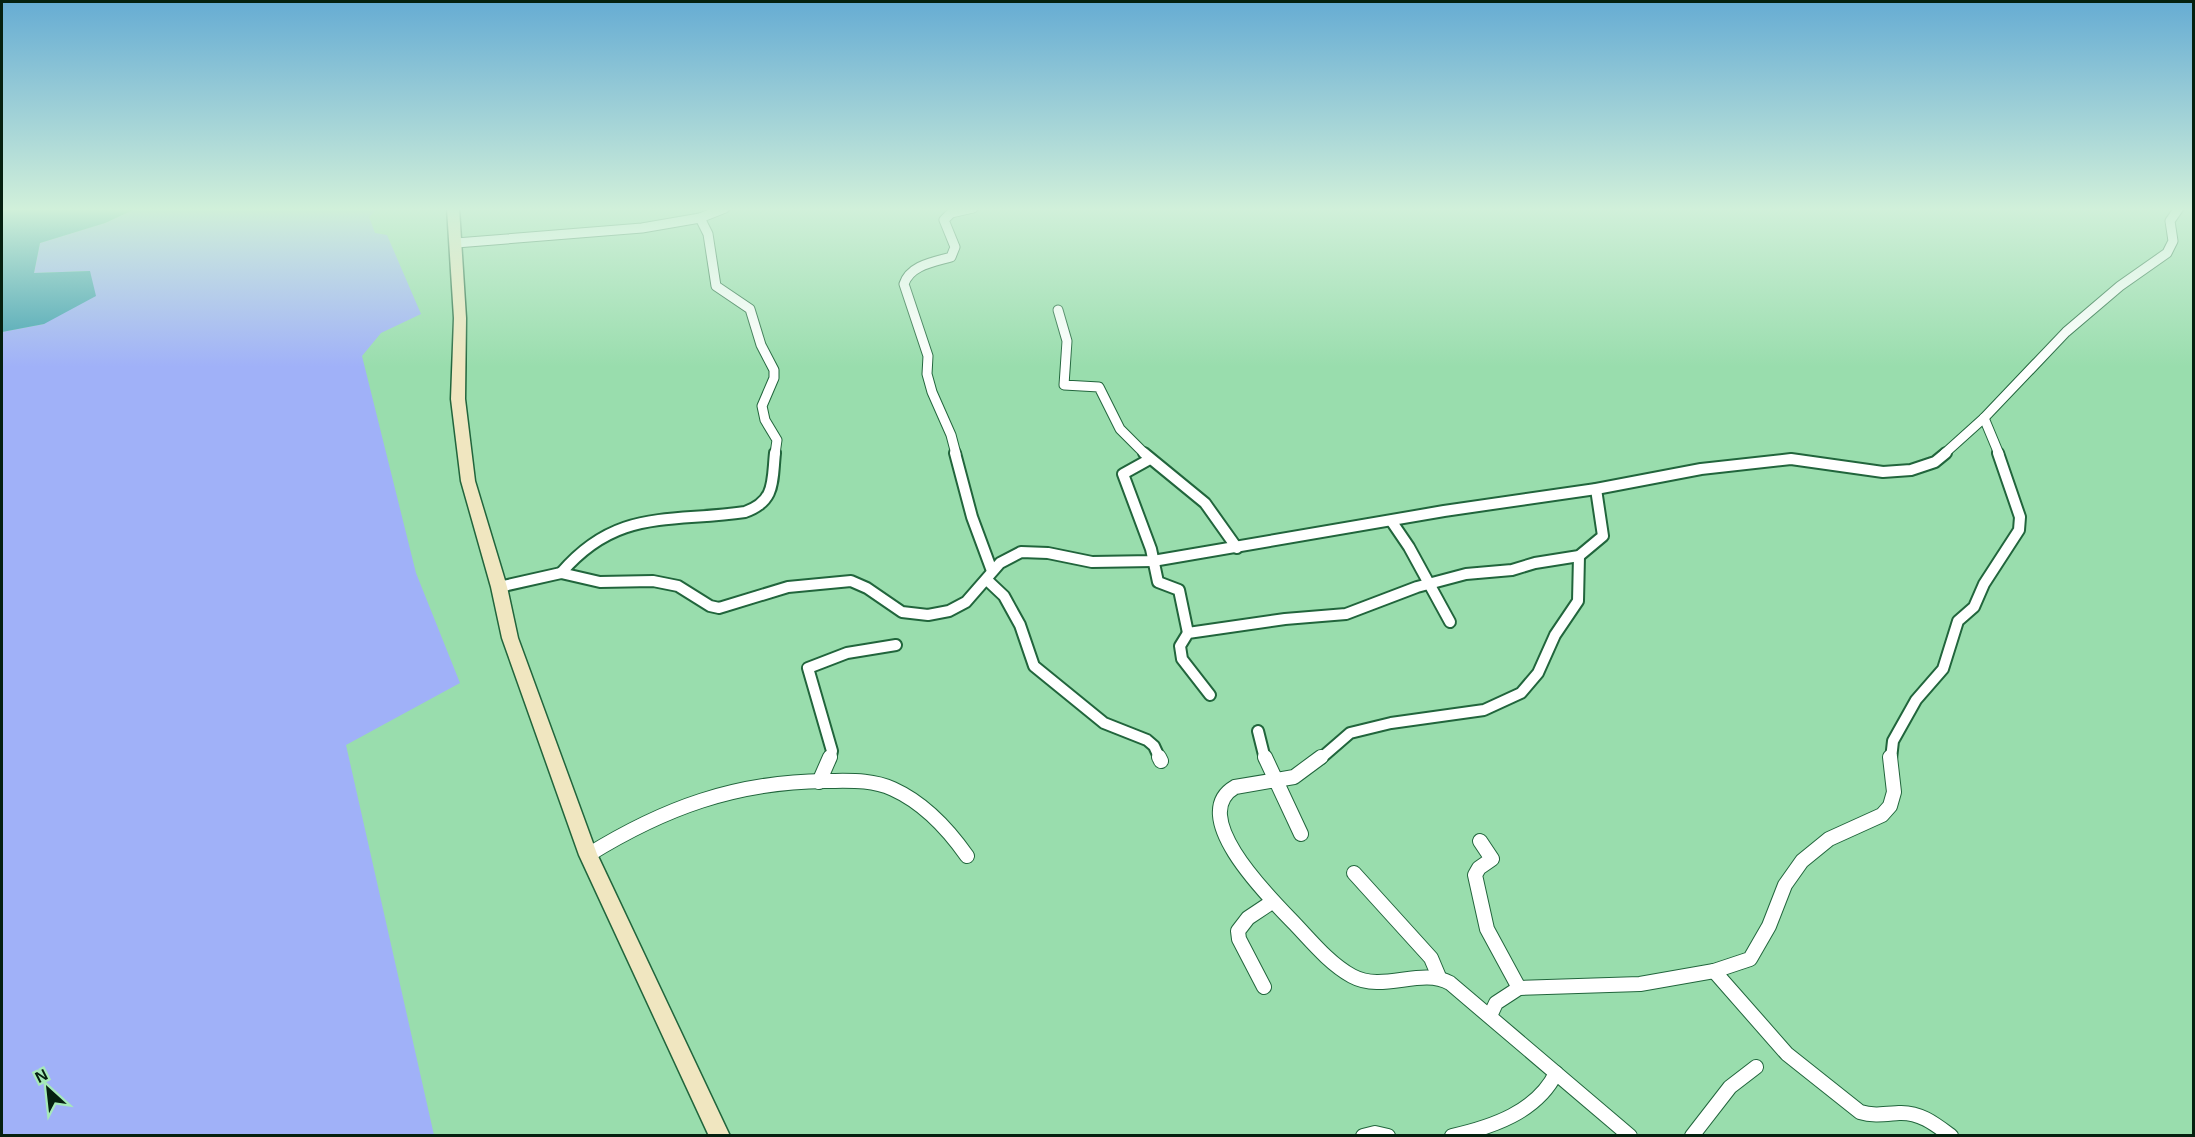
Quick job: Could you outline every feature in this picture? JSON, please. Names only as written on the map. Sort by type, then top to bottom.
[{"type":"main road","points":[[457,261],[460,318],[458,399],[466,469],[499,587],[510,638],[588,855],[720,1136]]},
{"type":"street","points":[[561,573],[584,545],[614,530],[648,521],[745,512],[766,501],[770,494],[777,440],[765,420],[762,406],[774,378],[774,370],[761,345],[750,309],[716,286],[712,261]]},
{"type":"street","points":[[940,261],[914,271],[908,275],[904,284],[928,356],[927,374],[932,392],[951,435],[990,575],[1020,625],[1034,666],[1104,723],[1147,740],[1154,746],[1161,761]]},
{"type":"street","points":[[499,587],[561,573],[600,582],[665,582],[678,586],[710,606],[719,608],[736,605],[788,587],[851,581],[867,588],[902,612],[928,615],[949,611],[966,602],[1010,555],[1034,550],[1092,562],[1153,561],[1392,522],[1444,511],[1596,489],[1701,469],[1791,459],[1883,471],[1911,471],[1935,462],[1984,418],[2066,332],[2120,286],[2156,261]]},
{"type":"street","points":[[1058,310],[1067,341],[1064,385],[1099,387],[1120,429],[1150,459],[1205,503],[1224,525],[1237,548]]},
{"type":"street","points":[[1490,1016],[1496,1003],[1519,988],[1640,984],[1714,971],[1750,959],[1769,926],[1785,885],[1802,861],[1829,839],[1874,819],[1890,806],[1894,792],[1890,754],[1900,725],[1916,700],[1943,669],[1958,621],[1974,607],[1984,584],[2019,530],[2020,518],[2004,466],[1984,418]]},
{"type":"street","points":[[1150,459],[1123,474],[1131,493],[1136,515],[1152,553],[1159,584],[1179,590],[1188,633],[1180,646],[1182,659],[1210,695]]},
{"type":"street","points":[[1188,633],[1285,619],[1346,614],[1428,583],[1439,583],[1474,572],[1512,570],[1535,563],[1579,556],[1603,536],[1596,489]]},
{"type":"street","points":[[1392,522],[1409,547],[1450,622]]},
{"type":"street","points":[[1439,977],[1362,980],[1350,976],[1337,966],[1272,902],[1241,864],[1229,840],[1219,804],[1222,797],[1231,789],[1248,784],[1277,782],[1316,765],[1348,734],[1387,724],[1424,721],[1484,708],[1508,701],[1521,693],[1534,681],[1555,635],[1578,602],[1576,578],[1579,556]]},
{"type":"street","points":[[819,782],[828,766],[832,751],[807,668],[847,653],[896,645]]},
{"type":"street","points":[[1258,731],[1267,765],[1301,834]]},
{"type":"street","points":[[588,855],[640,825],[748,787],[819,782],[876,782],[893,788],[944,825],[967,856]]},
{"type":"street","points":[[1480,842],[1492,859],[1479,867],[1474,874],[1487,929],[1519,988]]},
{"type":"street","points":[[1354,873],[1431,958],[1439,977],[1490,1016],[1629,1136]]},
{"type":"street","points":[[1264,987],[1239,939],[1238,931],[1248,918],[1272,902]]},
{"type":"street","points":[[1714,971],[1787,1054],[1860,1112],[1873,1116],[1911,1113],[1927,1118],[1951,1136]]},
{"type":"street","points":[[1692,1136],[1730,1087],[1756,1067]]},
{"type":"street","points":[[1452,1136],[1503,1119],[1530,1106],[1549,1089],[1556,1072]]},
{"type":"street","points":[[1362,1136],[1375,1133],[1388,1136]]},
{"type":"shaded area","points":[[2,261],[36,261],[34,273],[90,271],[96,296],[44,324],[2,332]]},
{"type":"shaded area","points":[[36,261],[398,261],[421,314],[381,333],[362,356],[416,573],[460,683],[346,745],[434,1135],[2,1136],[2,332],[44,324],[89,271],[34,273]]}]
